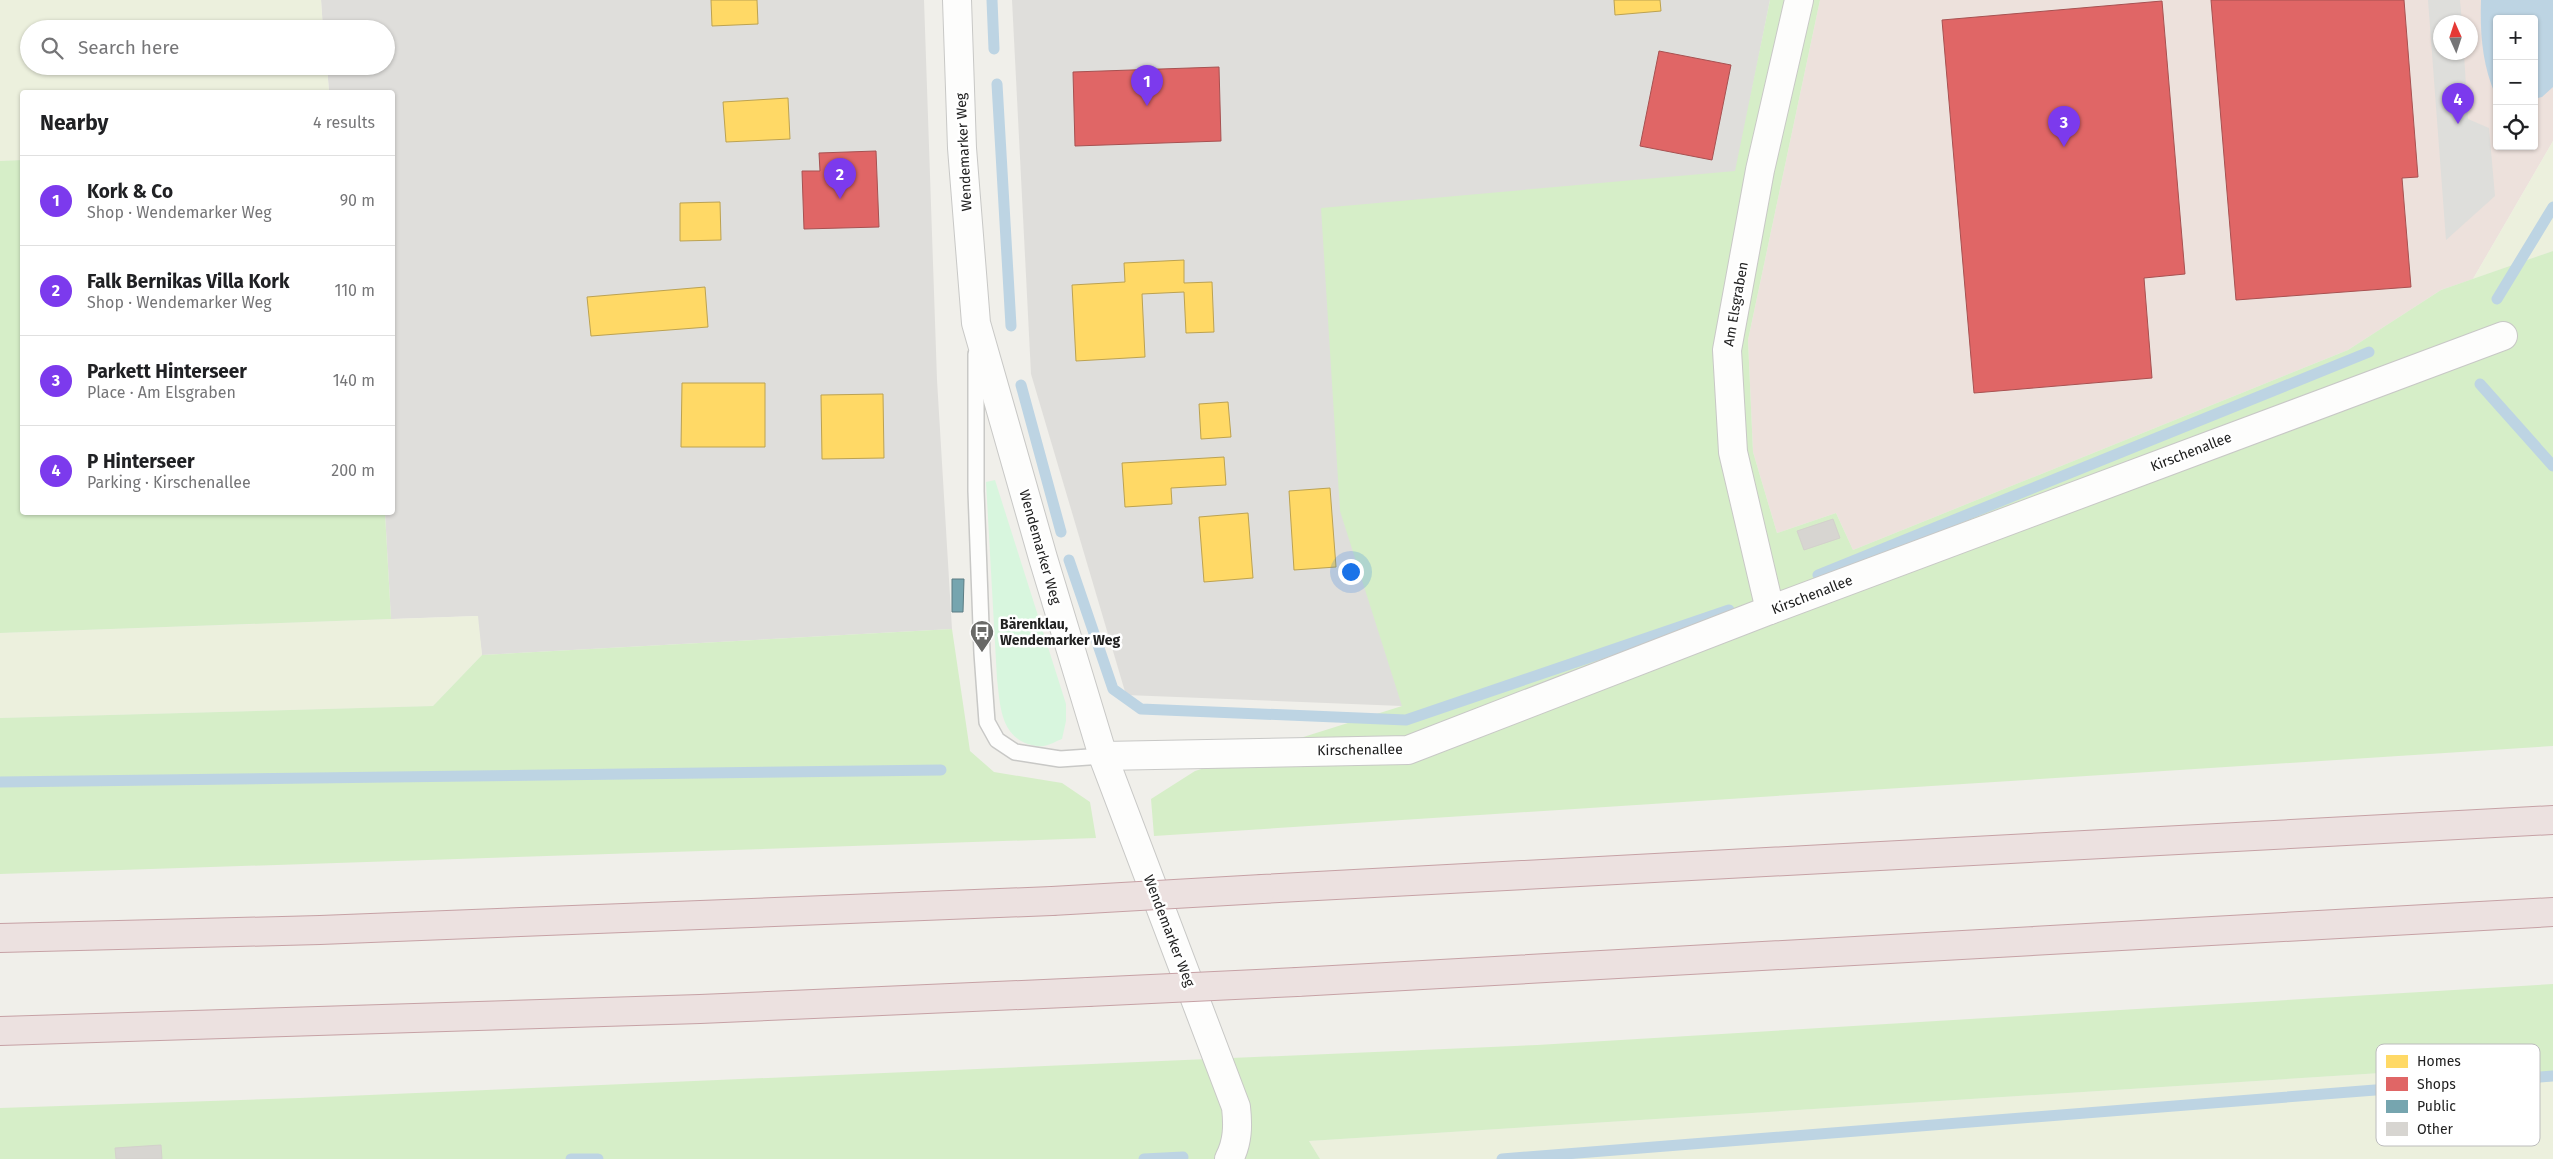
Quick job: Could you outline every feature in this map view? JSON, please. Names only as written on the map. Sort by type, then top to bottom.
[{"type":"highway","points":[[0,938],[320,930],[1052,901],[2553,820]]},
{"type":"highway","points":[[0,1031],[700,1009],[1088,992],[2553,912]]},
{"type":"street","name":"Wendemarker Weg","points":[[957,0],[962,148],[976,323],[1043,558],[1103,756],[1236,1107],[1238,1123],[1229,1159]]},
{"type":"street","name":"Am Elsgraben","points":[[1770,610],[1733,452],[1727,350],[1760,170],[1799,0]]},
{"type":"street","name":"Kirschenallee","points":[[1103,756],[1408,750],[1770,610],[2503,336]]},
{"type":"lane","points":[[976,323],[976,490],[982,653],[987,722],[997,740],[1015,752],[1060,759],[1103,756]]},
{"type":"shaded area","points":[[321,0],[924,0],[937,380],[952,629],[482,655],[477,616],[391,619],[385,515],[395,515],[395,90],[329,90],[328,75],[395,75],[395,20],[322,20]]},
{"type":"shaded area","points":[[1012,0],[1770,0],[1736,171],[1402,706],[1126,695],[1031,374]]},
{"type":"shaded area","points":[[1820,0],[2553,0],[2553,141],[2473,279],[2441,290],[2348,350],[1853,550],[1836,513],[1777,533],[1753,452],[1748,340]]},
{"type":"shaded area","points":[[2428,0],[2460,0],[2461,15],[2433,15],[2433,60],[2464,60],[2468,119],[2489,128],[2495,196],[2446,240]]},
{"type":"green space","points":[[0,0],[321,0],[322,20],[20,20],[20,75],[328,75],[329,90],[20,90],[20,160],[0,161]]},
{"type":"green space","points":[[1770,0],[1820,0],[1748,340],[1753,452],[1777,533],[1836,513],[1853,550],[2348,350],[2441,290],[2553,251],[2553,746],[1154,836],[1151,799],[1195,771],[1402,706],[1340,511],[1321,208],[1735,171]]},
{"type":"green space","points":[[2553,141],[2553,251],[2473,279]]},
{"type":"green space","points":[[20,160],[20,515],[385,515],[391,619],[0,633],[0,161]]},
{"type":"green space","points":[[995,480],[1066,704],[1066,721],[1062,739],[1044,746],[1025,743],[1010,732],[1001,707],[997,679],[986,482]]},
{"type":"green space","points":[[478,616],[482,655],[433,706],[0,718],[0,633]]},
{"type":"green space","points":[[952,629],[970,751],[994,772],[1062,783],[1090,802],[1096,838],[0,874],[0,718],[433,706],[482,655]]},
{"type":"green space","points":[[2553,984],[2553,1073],[2540,1072],[2540,1044],[2376,1044],[2376,1073],[1309,1141],[1320,1159],[0,1159],[0,1108],[299,1098],[1537,1045]]},
{"type":"green space","points":[[2540,1072],[2553,1073],[2553,1159],[1320,1159],[1309,1141],[2376,1073],[2376,1146],[2540,1146]]},
{"type":"water","points":[[2481,0],[2553,0],[2553,87],[2542,97],[2538,98],[2538,15],[2493,15],[2493,88],[2487,71],[2481,24]]},
{"type":"building: Homes","points":[[711,0],[757,0],[758,24],[712,26]]},
{"type":"building: Homes","points":[[1614,0],[1660,0],[1661,11],[1615,15]]},
{"type":"building: Homes","points":[[788,98],[790,139],[726,142],[723,102]]},
{"type":"building: Homes","points":[[720,202],[721,240],[680,241],[680,203]]},
{"type":"building: Homes","points":[[1184,260],[1184,283],[1212,282],[1214,332],[1186,333],[1184,292],[1142,294],[1145,357],[1076,361],[1072,285],[1125,282],[1124,263]]},
{"type":"building: Homes","points":[[705,287],[708,327],[591,336],[587,297]]},
{"type":"building: Homes","points":[[682,383],[765,383],[765,447],[681,447]]},
{"type":"building: Homes","points":[[883,394],[884,458],[822,459],[821,395]]},
{"type":"building: Homes","points":[[1228,402],[1231,437],[1201,439],[1199,404]]},
{"type":"building: Homes","points":[[1224,457],[1226,485],[1171,488],[1172,504],[1125,507],[1122,463]]},
{"type":"building: Homes","points":[[1330,488],[1336,567],[1294,570],[1289,491]]},
{"type":"building: Homes","points":[[1248,513],[1253,578],[1204,582],[1199,517]]},
{"type":"building: Shops","points":[[2211,0],[2404,0],[2418,177],[2402,178],[2411,287],[2236,300]]},
{"type":"building: Shops","points":[[2162,1],[2185,274],[2144,278],[2152,378],[1974,393],[1942,20]]},
{"type":"building: Shops","points":[[1659,51],[1731,65],[1712,160],[1640,146]]},
{"type":"building: Shops","points":[[1219,67],[1221,141],[1075,146],[1073,72]]},
{"type":"building: Shops","points":[[876,151],[879,227],[804,229],[802,171],[820,171],[819,153]]},
{"type":"building: Public","points":[[952,579],[964,579],[963,612],[952,612]]},
{"type":"building: Other","points":[[1833,519],[1840,538],[1804,550],[1797,531]]},
{"type":"building: Other","points":[[161,1145],[162,1159],[116,1159],[115,1148]]},
{"type":"waterway","points":[[992,0],[994,49]]},
{"type":"waterway","points":[[997,84],[1011,326]]},
{"type":"waterway","points":[[2497,299],[2553,207]]},
{"type":"waterway","points":[[1818,575],[2369,352]]},
{"type":"waterway","points":[[2480,384],[2553,466]]},
{"type":"waterway","points":[[1021,385],[1061,532]]},
{"type":"waterway","points":[[1069,560],[1113,689],[1141,709],[1406,720],[1729,610]]},
{"type":"waterway","points":[[0,782],[941,770]]},
{"type":"waterway","points":[[2540,1077],[2553,1076]]},
{"type":"waterway","points":[[1502,1159],[2376,1090]]},
{"type":"waterway","points":[[1144,1159],[1183,1157]]},
{"type":"waterway","points":[[571,1159],[598,1159]]},
{"type":"place","name":"Kork & Co","points":[[1147,106]]},
{"type":"place","name":"P Hinterseer","points":[[2458,124]]},
{"type":"place","name":"Parkett Hinterseer","points":[[2064,147]]},
{"type":"place","name":"Falk Bernikas Villa Kork","points":[[840,199]]},
{"type":"place","name":"Bärenklau, Wendemarker Weg","points":[[982,653]]}]
